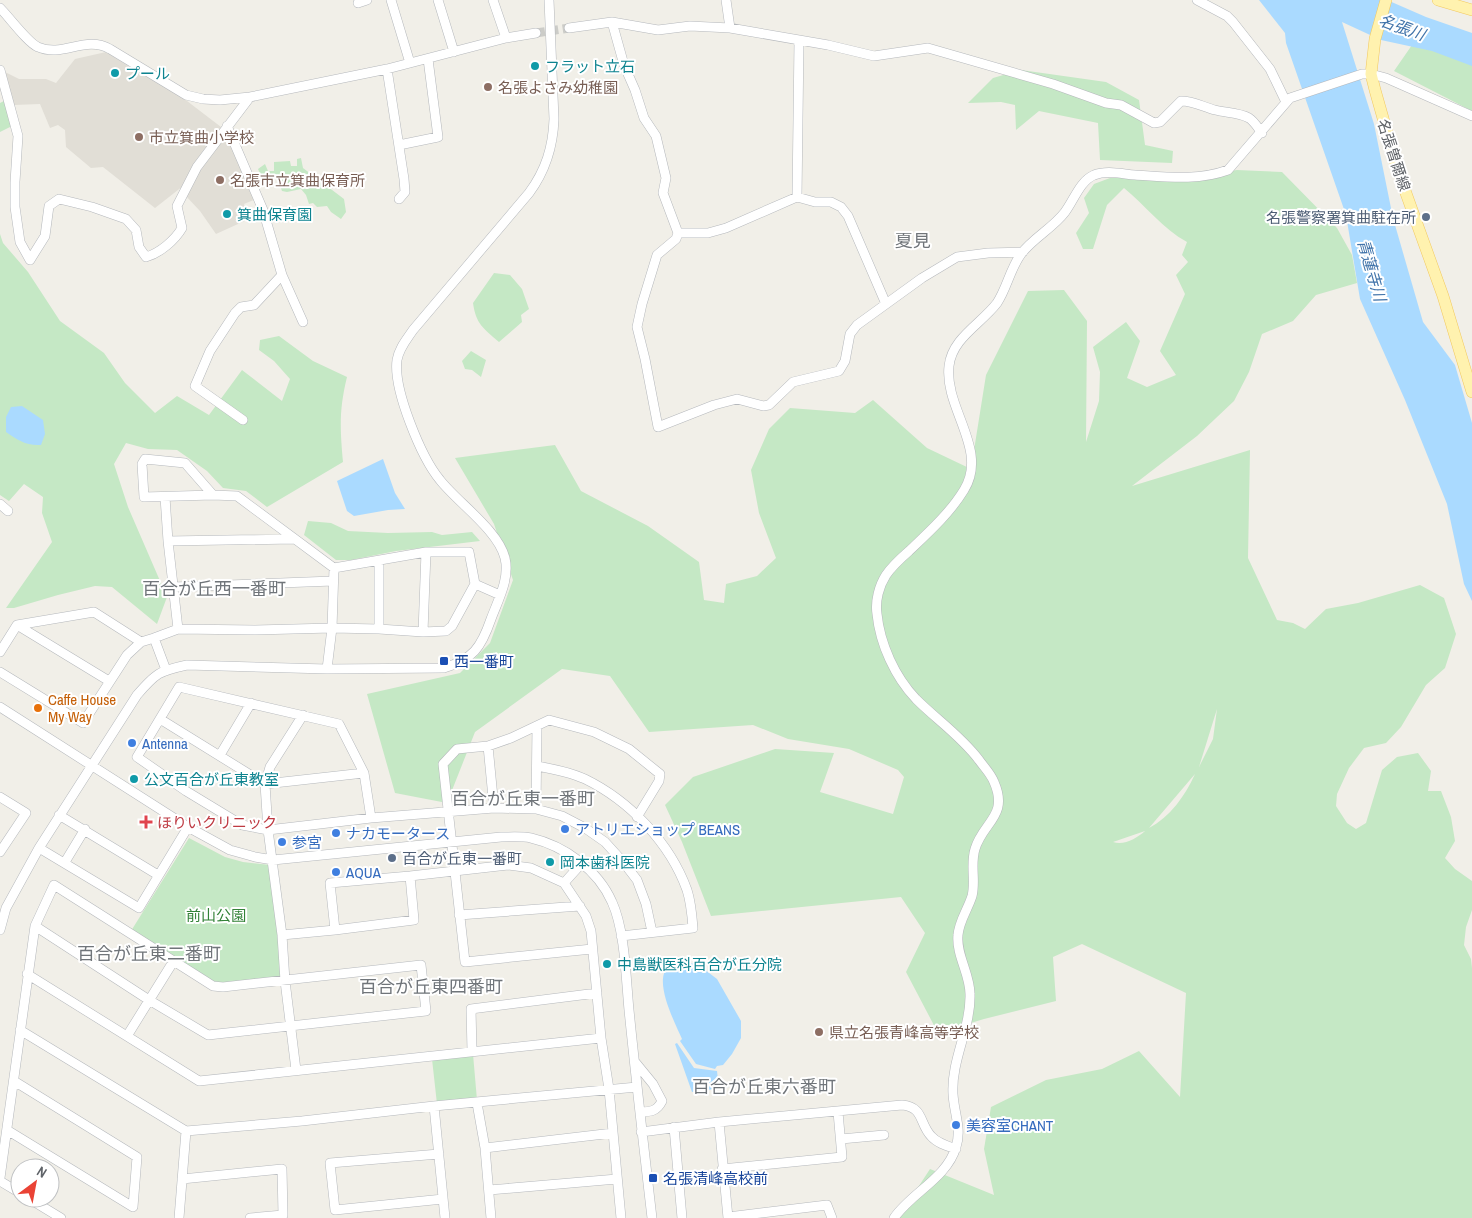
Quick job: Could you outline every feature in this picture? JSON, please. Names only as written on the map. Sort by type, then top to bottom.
[{"type":"main road","name":"名張曽爾線","points":[[1386,0],[1366,74],[1470,375],[1472,392]]},
{"type":"main road","points":[[1438,0],[1472,10]]},
{"type":"street","points":[[391,0],[410,63]]},
{"type":"street","points":[[438,0],[454,52]]},
{"type":"street","points":[[493,0],[506,38]]},
{"type":"street","points":[[0,930],[9,902],[39,848],[137,695],[152,677],[166,670],[187,665],[327,669],[444,668],[460,663],[475,651],[486,633],[506,575],[505,557],[497,541],[440,479],[424,456],[403,400],[397,360],[401,347],[413,330],[529,193],[540,177],[548,159],[554,132],[549,0]]},
{"type":"street","points":[[726,0],[730,28]]},
{"type":"street","points":[[1197,0],[1226,16],[1240,30],[1270,69],[1288,100]]},
{"type":"street","points":[[0,8],[37,46],[49,50],[98,43],[186,94],[203,99],[220,100],[250,97],[387,69],[506,38],[536,33]]},
{"type":"street","points":[[612,22],[624,65],[644,118],[656,136],[666,178],[663,193],[678,233],[676,238],[657,255],[637,327],[658,427],[714,405],[737,399],[763,406],[769,404],[793,382],[839,371],[845,362],[850,334],[857,326],[922,278],[957,258],[988,253],[1023,252]]},
{"type":"street","points":[[569,28],[612,22],[658,30],[690,26],[730,28],[828,45],[874,56],[928,48],[1053,84],[1106,103],[1121,105],[1154,123],[1160,122],[1181,101],[1187,101],[1214,110],[1246,116],[1252,120],[1262,133]]},
{"type":"street","points":[[797,196],[799,41]]},
{"type":"street","points":[[398,145],[438,137],[428,59]]},
{"type":"street","points":[[387,69],[405,192],[399,200]]},
{"type":"street","points":[[0,70],[18,136],[15,182],[16,207],[20,242],[30,260],[45,236],[49,206],[59,199],[92,207],[126,219],[136,230],[139,247],[146,257],[158,252],[182,228],[177,206],[196,167],[250,97]]},
{"type":"street","points":[[894,1218],[914,1195],[937,1176],[956,1149],[959,1126],[953,1093],[954,1078],[969,1017],[970,993],[958,935],[972,896],[974,883],[973,854],[978,841],[994,819],[999,807],[999,796],[993,779],[974,753],[956,733],[916,699],[902,682],[881,637],[876,611],[881,583],[888,572],[933,528],[963,491],[969,480],[972,460],[948,372],[953,350],[960,340],[996,304],[1015,264],[1023,252],[1056,223],[1080,188],[1092,176],[1107,172],[1185,178],[1214,175],[1228,170],[1262,133],[1288,100],[1366,74],[1393,81],[1472,116]]},
{"type":"street","points":[[227,126],[262,210],[282,275],[303,322]]},
{"type":"street","points":[[678,233],[708,233],[726,228],[797,196],[815,202],[831,202],[841,207],[848,216],[886,304]]},
{"type":"street","points":[[243,420],[195,386],[210,351],[235,313],[242,306],[254,305],[282,275]]},
{"type":"street","points":[[0,672],[83,723],[126,655],[141,642],[178,630],[332,628],[423,632],[446,631],[452,626],[475,584],[469,552],[426,552],[334,568],[237,496],[144,497],[142,464],[145,459],[185,463],[213,495]]},
{"type":"street","points":[[165,497],[178,630]]},
{"type":"street","points":[[0,504],[8,511]]},
{"type":"street","points":[[168,541],[294,539]]},
{"type":"street","points":[[423,632],[426,552]]},
{"type":"street","points":[[378,629],[379,561]]},
{"type":"street","points":[[327,669],[332,628],[334,568]]},
{"type":"street","points":[[173,587],[333,581]]},
{"type":"street","points":[[475,584],[500,595]]},
{"type":"street","points":[[0,652],[17,625],[94,612],[141,642]]},
{"type":"street","points":[[17,625],[109,681]]},
{"type":"street","points":[[154,638],[166,670]]},
{"type":"street","points":[[371,818],[364,773],[339,724],[179,687],[136,758],[242,825],[268,830],[371,818],[494,808],[536,809],[562,816],[585,828],[605,842],[637,880],[646,904],[652,932]]},
{"type":"street","points":[[220,755],[251,703]]},
{"type":"street","points":[[0,707],[92,766],[120,780],[188,827],[230,850],[273,860],[501,837],[529,838],[550,844],[567,852],[582,863],[599,881],[612,902],[622,936],[641,1132],[652,1218]]},
{"type":"street","points":[[296,1070],[285,981],[282,935],[268,830],[265,784],[270,767],[303,716]]},
{"type":"street","points":[[160,718],[265,784],[364,773]]},
{"type":"street","points":[[592,949],[465,962],[443,764],[457,749],[488,746],[511,738],[549,720],[594,732],[629,749],[660,774],[659,781],[637,817]]},
{"type":"street","points":[[536,809],[537,726]]},
{"type":"street","points":[[488,746],[494,808]]},
{"type":"street","points":[[537,766],[561,770],[585,779],[612,796],[654,833],[673,860],[692,909],[694,928],[622,936]]},
{"type":"street","points":[[0,797],[26,813],[0,852]]},
{"type":"street","points":[[60,815],[158,875]]},
{"type":"street","points":[[39,848],[65,862],[138,908],[188,827]]},
{"type":"street","points":[[65,862],[85,830]]},
{"type":"street","points":[[564,883],[582,863]]},
{"type":"street","points":[[335,930],[330,883],[455,872],[508,865],[531,868],[564,883],[580,906],[591,931],[621,1218]]},
{"type":"street","points":[[282,935],[414,920],[410,876]]},
{"type":"street","points":[[0,1179],[35,926],[54,885],[213,986],[223,988],[421,966],[426,1011],[208,1035],[149,1000],[35,926]]},
{"type":"street","points":[[459,915],[580,906]]},
{"type":"street","points":[[127,1036],[173,962]]},
{"type":"street","points":[[27,974],[199,1081],[601,1038]]},
{"type":"street","points":[[472,1051],[471,1009],[597,993]]},
{"type":"street","points":[[20,1030],[186,1130],[302,1121],[434,1106],[637,1087]]},
{"type":"street","points":[[635,1062],[653,1084],[662,1101],[658,1109],[650,1112],[640,1112]]},
{"type":"street","points":[[7,1130],[133,1207],[137,1157],[14,1081]]},
{"type":"street","points":[[478,1103],[485,1148],[491,1218]]},
{"type":"street","points":[[641,1132],[719,1122],[902,1105],[911,1106],[919,1113],[930,1135],[939,1142],[956,1149]]},
{"type":"street","points":[[434,1106],[445,1218]]},
{"type":"street","points":[[722,1169],[842,1157],[838,1112]]},
{"type":"street","points":[[719,1122],[728,1218],[827,1205],[832,1218]]},
{"type":"street","points":[[674,1128],[682,1218]]},
{"type":"street","points":[[179,1218],[186,1130]]},
{"type":"street","points":[[485,1148],[613,1133]]},
{"type":"street","points":[[840,1139],[884,1135]]},
{"type":"street","points":[[439,1154],[330,1163],[335,1210],[443,1199]]},
{"type":"street","points":[[182,1179],[282,1169],[283,1215],[250,1218]]},
{"type":"street","points":[[489,1190],[617,1180]]},
{"type":"street","points":[[44,1208],[61,1218]]},
{"type":"shaded area","name":"市立箕曲小学校","points":[[106,52],[133,69],[170,88],[221,127],[195,162],[183,186],[155,208],[103,167],[91,168],[66,147],[65,130],[58,125],[50,128],[40,104],[14,105],[3,71],[19,79],[46,79],[56,83],[75,59]]},
{"type":"shaded area","name":"名張市立箕曲保育所","points":[[226,131],[256,199],[244,204],[249,219],[216,234],[200,211],[185,195],[203,164]]},
{"type":"green space","points":[[1412,45],[1472,54],[1472,111],[1394,71]]},
{"type":"green space","points":[[1021,70],[1106,82],[1139,100],[1145,145],[1173,151],[1172,163],[1100,160],[1098,123],[1039,111],[1016,130],[1015,105],[1001,102],[968,103],[993,78]]},
{"type":"green space","points":[[4,101],[12,126],[0,132],[0,103]]},
{"type":"green space","points":[[301,158],[303,168],[344,199],[346,212],[341,219],[331,212],[327,206],[317,207],[313,203],[309,204],[306,195],[301,189],[287,192],[282,191],[277,177],[262,178],[258,169],[265,164],[268,171],[274,171],[274,162],[290,161],[291,166],[297,166],[297,159]]},
{"type":"green space","points":[[1237,170],[1282,172],[1337,228],[1352,255],[1357,283],[1316,295],[1293,321],[1262,334],[1249,372],[1234,401],[1197,436],[1132,486],[1250,450],[1248,558],[1277,620],[1293,623],[1305,629],[1326,609],[1358,603],[1420,585],[1444,598],[1456,634],[1445,668],[1426,685],[1401,727],[1386,743],[1364,748],[1349,768],[1337,794],[1336,806],[1347,823],[1356,829],[1366,823],[1382,770],[1397,757],[1418,753],[1431,771],[1428,791],[1441,791],[1451,817],[1455,841],[1445,858],[1455,869],[1472,881],[1472,910],[1466,927],[1464,945],[1471,959],[1472,968],[1472,1218],[898,1218],[930,1169],[994,1195],[984,1149],[991,1107],[1046,1080],[1102,1069],[1139,1051],[1180,1097],[1186,993],[1082,944],[1053,957],[1056,1001],[938,1033],[906,972],[925,933],[901,897],[711,916],[682,842],[665,805],[693,777],[775,749],[834,753],[820,792],[893,814],[904,777],[898,770],[849,749],[788,739],[753,725],[649,732],[610,676],[562,669],[475,732],[447,803],[395,793],[367,694],[460,673],[490,643],[513,580],[494,524],[455,458],[555,445],[581,491],[648,526],[699,562],[704,600],[724,603],[726,584],[757,576],[776,558],[759,513],[751,470],[769,429],[790,408],[855,413],[873,400],[927,448],[971,469],[986,375],[1028,291],[1064,290],[1087,321],[1086,442],[1099,401],[1100,372],[1093,347],[1126,322],[1140,341],[1127,378],[1147,387],[1176,375],[1160,351],[1185,294],[1176,275],[1188,262],[1182,255],[1187,242],[1162,224],[1124,188],[1107,205],[1093,249],[1083,249],[1076,233],[1089,213],[1084,198],[1094,184],[1110,178],[1185,178]],"holes":[[[1217,709],[1213,739],[1199,767]],[[1195,774],[1187,790],[1176,805],[1164,818],[1149,828]],[[1145,831],[1126,842],[1113,842]]]},
{"type":"green space","points":[[0,234],[3,243],[28,272],[60,321],[104,353],[125,383],[155,413],[177,396],[209,415],[242,370],[282,401],[290,379],[274,361],[259,350],[260,340],[279,336],[313,361],[347,377],[341,419],[343,462],[267,507],[246,491],[223,488],[207,471],[177,450],[148,449],[126,443],[114,464],[128,507],[167,597],[157,624],[112,587],[95,586],[14,608],[6,608],[52,542],[42,513],[43,497],[24,484],[9,501],[0,495]]},
{"type":"green space","points":[[494,273],[510,275],[522,289],[529,309],[521,315],[522,322],[499,342],[478,321],[473,303]]},
{"type":"green space","points":[[471,351],[486,360],[481,377],[472,370],[465,369],[462,361]]},
{"type":"green space","points":[[308,521],[331,523],[348,531],[388,533],[432,532],[442,535],[472,532],[480,541],[396,551],[351,560],[336,560],[304,535]]},
{"type":"green space","name":"前山公園","points":[[189,838],[225,857],[243,862],[270,865],[282,978],[215,984],[131,931]]},
{"type":"green space","points":[[473,1054],[477,1100],[437,1104],[432,1059]]},
{"type":"water","points":[[1259,0],[1387,0],[1426,17],[1472,33],[1472,66],[1432,51],[1381,40],[1342,22],[1374,124],[1393,218],[1423,322],[1455,365],[1472,423],[1472,601],[1464,584],[1447,504],[1405,400],[1360,299],[1346,215],[1286,43],[1285,33]]},
{"type":"water","points":[[22,406],[43,420],[45,434],[41,445],[26,443],[6,432],[6,417],[11,407]]},
{"type":"water","points":[[383,459],[395,493],[405,509],[354,516],[347,511],[337,481]]},
{"type":"water","points":[[696,963],[717,979],[741,1021],[741,1038],[723,1065],[717,1066],[715,1069],[696,1064],[680,1041],[682,1039],[670,1012],[663,989],[663,978],[666,970],[672,965]]},
{"type":"water","points":[[677,1043],[694,1068],[717,1071],[718,1080],[729,1087],[692,1092],[675,1044]]},
{"type":"tunnel","points":[[536,33],[569,28]]},
{"type":"place","name":"フラット立石","points":[[535,66]]},
{"type":"place","name":"プール","points":[[115,73]]},
{"type":"place","name":"名張よさみ幼稚園","points":[[488,87]]},
{"type":"place","name":"市立箕曲小学校","points":[[139,137]]},
{"type":"place","name":"名張市立箕曲保育所","points":[[220,180]]},
{"type":"place","name":"箕曲保育園","points":[[227,214]]},
{"type":"place","name":"名張警察署箕曲駐在所","points":[[1426,217]]},
{"type":"place","name":"西一番町","points":[[444,661]]},
{"type":"place","name":"Caffe House My Way","points":[[38,708]]},
{"type":"place","name":"Antenna","points":[[132,743]]},
{"type":"place","name":"公文百合が丘東教室","points":[[134,779]]},
{"type":"place","name":"ほりいクリニック","points":[[146,822]]},
{"type":"place","name":"アトリエショップ BEANS","points":[[565,829]]},
{"type":"place","name":"ナカモータース","points":[[336,833]]},
{"type":"place","name":"参宮","points":[[282,842]]},
{"type":"place","name":"百合が丘東一番町","points":[[392,858]]},
{"type":"place","name":"岡本歯科医院","points":[[550,862]]},
{"type":"place","name":"AQUA","points":[[336,872]]},
{"type":"place","name":"中島獣医科百合が丘分院","points":[[607,964]]},
{"type":"place","name":"県立名張青峰高等学校","points":[[819,1032]]},
{"type":"place","name":"美容室CHANT","points":[[956,1125]]},
{"type":"place","name":"名張清峰高校前","points":[[653,1178]]},
{"type":"district","name":"夏見","points":[[913,240]]},
{"type":"district","name":"百合が丘西一番町","points":[[214,588]]},
{"type":"district","name":"百合が丘東一番町","points":[[523,798]]},
{"type":"district","name":"百合が丘東二番町","points":[[149,953]]},
{"type":"district","name":"百合が丘東四番町","points":[[431,986]]},
{"type":"district","name":"百合が丘東六番町","points":[[764,1086]]},
{"type":"water label","name":"名張川","points":[[1402,27]]},
{"type":"water label","name":"青蓮寺川","points":[[1372,270]]}]
